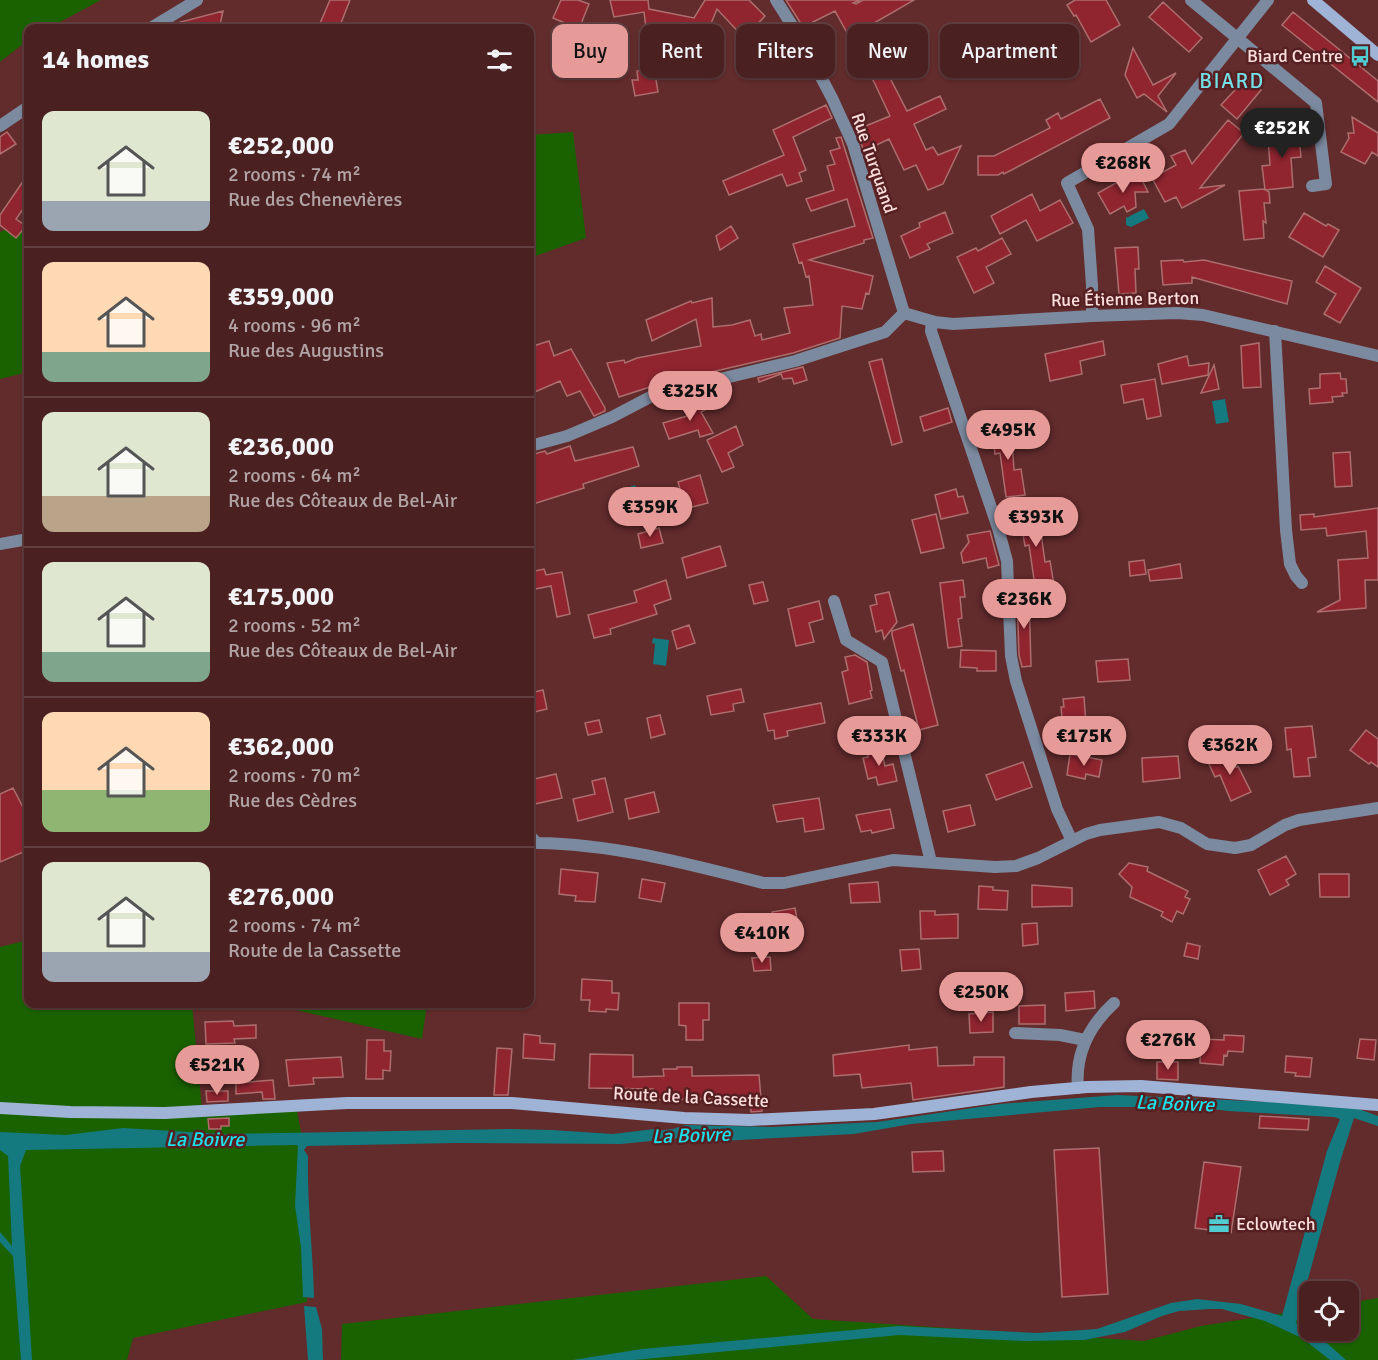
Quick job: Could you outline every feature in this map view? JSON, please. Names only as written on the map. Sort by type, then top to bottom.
[{"type":"street","points":[[158,24],[197,0]]},
{"type":"street","name":"Rue Turquand","points":[[776,0],[802,41],[832,98],[852,144],[904,313]]},
{"type":"street","points":[[1191,0],[1316,104],[1326,184],[1312,186]]},
{"type":"street","points":[[1092,316],[1088,229],[1067,183],[1169,124],[1268,0]]},
{"type":"street","points":[[1313,0],[1378,55]]},
{"type":"street","points":[[0,126],[24,110]]},
{"type":"street","points":[[534,445],[567,436],[612,417],[654,395],[795,361],[885,332],[904,313]]},
{"type":"street","name":"Rue Étienne Berton","points":[[904,313],[953,324],[1092,316],[1203,315],[1378,356]]},
{"type":"street","points":[[932,321],[931,331],[998,528],[1007,561],[1011,656],[1016,681],[1057,809],[1072,841]]},
{"type":"street","points":[[1275,331],[1286,530],[1290,564],[1302,583]]},
{"type":"street","points":[[0,544],[24,540]]},
{"type":"street","points":[[834,601],[846,640],[882,662],[931,862]]},
{"type":"street","points":[[534,840],[537,843],[557,843],[634,852],[763,883],[784,883],[893,860],[995,867],[1016,866],[1100,830],[1159,822],[1181,828],[1207,844],[1235,848],[1251,845],[1285,825],[1299,820],[1378,808]]},
{"type":"street","points":[[1078,1088],[1078,1060],[1085,1040],[1095,1024],[1114,1004]]},
{"type":"street","points":[[1015,1033],[1060,1035],[1085,1040]]},
{"type":"street","name":"Route de la Cassette","points":[[0,1108],[70,1112],[165,1113],[347,1103],[512,1103],[684,1118],[750,1120],[874,1114],[1019,1094],[1078,1088],[1141,1086],[1378,1105]]},
{"type":"green space","points":[[0,0],[101,0],[56,24],[24,24],[24,43],[0,62]]},
{"type":"green space","points":[[573,132],[586,238],[534,257],[534,135]]},
{"type":"green space","points":[[24,221],[24,373],[0,379],[0,232]]},
{"type":"green space","points":[[24,941],[24,1008],[192,1008],[202,1109],[297,1111],[302,1137],[307,1302],[133,1338],[127,1360],[0,1360],[0,947]]},
{"type":"green space","points":[[287,1008],[426,1008],[422,1039]]},
{"type":"green space","points":[[766,1276],[813,1319],[1144,1341],[1201,1326],[1299,1311],[1299,1341],[1359,1341],[1359,1301],[1378,1298],[1378,1360],[341,1360],[342,1324]]},
{"type":"water","points":[[1144,209],[1149,218],[1131,227],[1126,225],[1126,218]]},
{"type":"water","points":[[1225,399],[1229,422],[1216,424],[1212,401]]},
{"type":"water","points":[[635,485],[644,507],[633,512],[624,489]]},
{"type":"water","points":[[653,638],[669,640],[666,666],[653,664],[655,644],[652,643]]},
{"type":"water","name":"La Boivre","points":[[1117,1095],[1313,1104],[1356,1108],[1378,1116],[1378,1126],[1354,1118],[1307,1281],[1299,1281],[1299,1312],[1296,1323],[1299,1325],[1299,1337],[1265,1321],[1222,1309],[1210,1309],[1179,1311],[1125,1332],[1084,1340],[1024,1341],[899,1335],[634,1360],[573,1360],[642,1349],[898,1326],[1037,1333],[1097,1329],[1171,1303],[1197,1299],[1241,1304],[1282,1316],[1327,1151],[1340,1119],[1198,1107],[1100,1107],[911,1124],[854,1134],[721,1141],[702,1136],[621,1144],[455,1143],[307,1146],[304,1150],[308,1156],[314,1298],[303,1297],[301,1247],[295,1206],[298,1146],[26,1150],[20,1166],[32,1360],[21,1360],[13,1256],[0,1242],[0,1232],[12,1246],[8,1156],[0,1150],[0,1132],[66,1135],[123,1128],[223,1134],[510,1129],[613,1134],[673,1129],[685,1125],[771,1127],[877,1122],[1000,1104]]},
{"type":"water","points":[[304,1306],[316,1307],[322,1329],[323,1360],[308,1360]]},
{"type":"water","points":[[1306,1341],[1325,1341],[1346,1360],[1330,1360]]},
{"type":"building","points":[[330,0],[350,0],[341,24],[320,24]]},
{"type":"building","points":[[561,0],[578,0],[589,4],[581,24],[567,24],[553,18]]},
{"type":"building","points":[[610,0],[648,0],[649,9],[694,18],[705,0],[749,0],[765,16],[757,24],[736,24],[736,29],[717,9],[711,24],[646,24],[644,12],[614,17]]},
{"type":"building","points":[[786,0],[860,0],[853,3],[856,4],[863,0],[914,0],[875,24],[847,24],[847,33],[835,11],[809,24],[801,24]]},
{"type":"building","points":[[1075,0],[1106,0],[1120,25],[1091,42],[1076,15],[1074,16],[1067,5]]},
{"type":"building","points":[[1163,2],[1202,38],[1189,52],[1149,17]]},
{"type":"building","points":[[223,11],[220,24],[173,24]]},
{"type":"building","points":[[1293,12],[1378,81],[1378,102],[1282,25]]},
{"type":"building","points":[[1133,48],[1153,85],[1176,73],[1158,96],[1167,112],[1144,94],[1137,98],[1125,75]]},
{"type":"building","points":[[640,70],[640,78],[656,78],[658,92],[635,96],[632,80],[638,80],[637,71]]},
{"type":"building","points":[[872,78],[890,78],[907,111],[940,96],[946,109],[914,124],[926,150],[933,147],[938,155],[961,146],[943,184],[928,190],[916,165],[904,170],[889,139],[864,151],[856,130],[890,116]]},
{"type":"building","points":[[1246,78],[1261,90],[1237,119],[1221,105]]},
{"type":"building","points":[[1100,99],[1110,118],[1004,174],[1003,172],[998,175],[978,175],[978,156],[994,156],[1050,128],[1046,120],[1058,113],[1061,119]]},
{"type":"building","points":[[826,105],[832,118],[793,137],[806,170],[799,173],[802,181],[787,186],[782,174],[729,195],[723,181],[784,155],[773,130]]},
{"type":"building","points":[[1352,117],[1378,133],[1378,156],[1372,152],[1365,164],[1341,152],[1349,138],[1348,133],[1354,133]]},
{"type":"building","points":[[1228,120],[1244,133],[1200,188],[1225,185],[1182,208],[1176,197],[1165,202],[1152,178],[1176,165],[1171,156],[1185,150],[1192,164]]},
{"type":"building","points":[[1298,127],[1301,157],[1291,158],[1293,187],[1265,190],[1262,166],[1270,165],[1268,138],[1279,137],[1278,129]]},
{"type":"building","points":[[7,132],[16,144],[0,154],[0,137]]},
{"type":"building","points":[[841,137],[873,238],[864,240],[864,243],[809,260],[873,276],[869,294],[866,293],[862,309],[842,306],[840,338],[793,353],[656,385],[619,397],[607,363],[624,360],[625,363],[637,358],[701,346],[696,319],[652,341],[646,320],[691,301],[692,303],[712,298],[713,327],[750,320],[755,336],[761,334],[762,340],[790,333],[784,308],[813,305],[809,276],[806,277],[802,262],[799,263],[793,244],[855,226],[847,199],[811,211],[806,199],[834,190],[827,166],[835,164],[830,151],[840,148],[836,138]]},
{"type":"building","points":[[1139,174],[1148,192],[1135,192],[1136,207],[1127,212],[1124,206],[1110,214],[1098,193],[1125,178],[1127,181]]},
{"type":"building","points":[[24,180],[24,208],[16,219],[24,225],[24,228],[16,238],[0,225],[0,215]]},
{"type":"building","points":[[1264,189],[1269,192],[1270,203],[1264,203],[1266,223],[1263,221],[1264,238],[1244,240],[1239,191]]},
{"type":"building","points":[[1032,194],[1040,211],[1060,200],[1073,223],[1037,241],[1026,220],[1000,234],[991,216]]},
{"type":"building","points":[[945,212],[953,233],[927,244],[930,249],[910,258],[901,236],[920,227],[919,223]]},
{"type":"building","points":[[1304,213],[1326,226],[1328,224],[1339,230],[1323,257],[1289,237]]},
{"type":"building","points":[[731,226],[738,238],[720,250],[716,236]]},
{"type":"building","points":[[1002,238],[1011,254],[986,267],[994,283],[974,293],[957,257],[976,248],[978,251]]},
{"type":"building","points":[[1138,247],[1139,269],[1135,269],[1136,293],[1119,294],[1115,248]]},
{"type":"building","points":[[1183,260],[1184,262],[1204,260],[1292,281],[1287,304],[1192,277],[1192,283],[1163,285],[1161,261]]},
{"type":"building","points":[[1325,266],[1361,288],[1340,323],[1324,314],[1336,294],[1316,282]]},
{"type":"building","points":[[549,341],[554,356],[571,349],[605,411],[594,416],[580,391],[567,396],[560,381],[534,392],[534,346]]},
{"type":"building","points":[[1103,341],[1105,355],[1080,361],[1082,374],[1050,381],[1045,354]]},
{"type":"building","points":[[1259,343],[1261,387],[1243,388],[1241,346]]},
{"type":"building","points":[[1187,356],[1189,366],[1209,363],[1208,375],[1162,384],[1158,364]]},
{"type":"building","points":[[882,359],[902,442],[892,445],[869,362]]},
{"type":"building","points":[[1214,365],[1219,389],[1201,393]]},
{"type":"building","points":[[803,367],[807,380],[794,384],[792,378],[783,379],[781,374],[759,382],[758,378]]},
{"type":"building","points":[[1340,373],[1341,379],[1346,379],[1347,393],[1342,393],[1343,396],[1332,397],[1333,402],[1310,404],[1309,389],[1320,388],[1320,374]]},
{"type":"building","points":[[1155,379],[1161,416],[1147,419],[1143,399],[1124,403],[1121,385]]},
{"type":"building","points":[[701,395],[707,409],[701,412],[713,433],[700,437],[698,430],[669,439],[663,423],[694,414],[689,401]]},
{"type":"building","points":[[948,408],[952,422],[924,431],[920,417]]},
{"type":"building","points":[[736,426],[743,445],[728,453],[734,467],[722,472],[707,440]]},
{"type":"building","points":[[1011,426],[1014,470],[1021,469],[1025,495],[1006,497],[1000,453],[995,454],[992,427]]},
{"type":"building","points":[[570,446],[575,461],[633,447],[639,466],[583,484],[584,488],[534,504],[534,454],[545,451],[547,454]]},
{"type":"building","points":[[1350,452],[1352,486],[1335,487],[1333,453]]},
{"type":"building","points":[[700,475],[708,503],[692,507],[687,494],[682,496],[678,482]]},
{"type":"building","points":[[956,489],[958,497],[963,496],[968,513],[941,519],[935,495]]},
{"type":"building","points":[[1037,504],[1045,562],[1050,561],[1055,591],[1036,593],[1029,545],[1025,546],[1018,506]]},
{"type":"building","points":[[1378,508],[1378,580],[1365,580],[1366,608],[1317,612],[1340,600],[1338,560],[1368,558],[1366,531],[1327,536],[1326,528],[1301,530],[1300,515],[1314,514],[1314,517]]},
{"type":"building","points":[[936,514],[944,548],[921,553],[912,520]]},
{"type":"building","points":[[659,528],[663,543],[641,548],[638,534]]},
{"type":"building","points":[[990,531],[999,565],[988,568],[986,558],[963,563],[961,553],[969,542],[967,535]]},
{"type":"building","points":[[720,546],[726,566],[687,578],[682,558]]},
{"type":"building","points":[[1144,560],[1146,574],[1130,576],[1129,562]]},
{"type":"building","points":[[1180,564],[1182,578],[1150,581],[1148,570]]},
{"type":"building","points":[[544,569],[546,575],[562,572],[570,614],[557,617],[551,586],[534,589],[534,571]]},
{"type":"building","points":[[666,580],[671,599],[654,605],[657,614],[610,629],[611,634],[594,638],[588,615],[637,602],[634,591]]},
{"type":"building","points":[[963,580],[965,597],[960,597],[962,618],[958,619],[962,646],[948,648],[940,583]]},
{"type":"building","points":[[763,582],[768,601],[754,604],[749,585]]},
{"type":"building","points":[[889,592],[897,622],[884,639],[882,630],[876,632],[870,606],[877,604],[875,595]]},
{"type":"building","points":[[1029,594],[1031,666],[1022,667],[1019,655],[1017,596]]},
{"type":"building","points":[[819,601],[823,619],[809,623],[814,642],[796,646],[788,609]]},
{"type":"building","points":[[913,624],[938,725],[919,730],[904,670],[901,671],[892,635],[892,631]]},
{"type":"building","points":[[689,625],[695,643],[677,649],[672,631]]},
{"type":"building","points":[[961,650],[996,651],[996,671],[977,671],[977,668],[960,667]]},
{"type":"building","points":[[855,655],[867,662],[872,698],[849,704],[842,672],[848,670],[845,657]]},
{"type":"building","points":[[1128,659],[1130,680],[1098,682],[1096,661]]},
{"type":"building","points":[[741,689],[744,702],[733,704],[734,711],[711,715],[707,696]]},
{"type":"building","points":[[543,690],[547,709],[534,712],[534,692]]},
{"type":"building","points":[[1084,697],[1086,725],[1063,728],[1061,707],[1064,707],[1063,699]]},
{"type":"building","points":[[821,703],[825,723],[787,731],[788,736],[775,739],[774,730],[768,731],[764,714]]},
{"type":"building","points":[[660,715],[665,734],[651,738],[647,718]]},
{"type":"building","points":[[599,720],[602,732],[588,735],[585,723]]},
{"type":"building","points":[[1312,726],[1316,757],[1308,758],[1310,776],[1294,777],[1291,749],[1287,750],[1285,728]]},
{"type":"building","points":[[1366,730],[1378,739],[1378,767],[1371,762],[1369,764],[1350,750]]},
{"type":"building","points":[[880,745],[885,766],[893,764],[897,781],[878,785],[876,777],[868,779],[863,758],[868,757],[866,748]]},
{"type":"building","points":[[1229,753],[1251,792],[1231,801],[1220,775],[1215,777],[1208,762]]},
{"type":"building","points":[[1070,754],[1102,760],[1099,777],[1086,774],[1085,779],[1067,775]]},
{"type":"building","points":[[1178,756],[1180,778],[1143,782],[1142,758]]},
{"type":"building","points":[[1023,762],[1032,787],[996,800],[986,775]]},
{"type":"building","points":[[556,774],[562,798],[535,804],[534,779]]},
{"type":"building","points":[[605,778],[613,812],[578,821],[573,799],[595,794],[592,781]]},
{"type":"building","points":[[13,788],[24,809],[24,852],[0,862],[0,794]]},
{"type":"building","points":[[654,792],[659,812],[629,819],[625,799]]},
{"type":"building","points":[[819,798],[824,829],[805,832],[803,818],[777,822],[773,805]]},
{"type":"building","points":[[970,805],[975,825],[948,832],[943,811]]},
{"type":"building","points":[[890,809],[894,828],[872,833],[871,830],[861,832],[856,815]]},
{"type":"building","points":[[1286,856],[1296,874],[1286,880],[1289,885],[1270,895],[1258,870]]},
{"type":"building","points":[[1129,863],[1148,867],[1147,871],[1188,891],[1185,897],[1190,899],[1183,914],[1177,911],[1172,922],[1161,916],[1163,912],[1130,897],[1132,887],[1119,874]]},
{"type":"building","points":[[561,869],[598,873],[595,902],[575,901],[576,896],[559,894]]},
{"type":"building","points":[[1319,874],[1349,874],[1349,897],[1320,897]]},
{"type":"building","points":[[642,879],[665,883],[661,902],[639,898]]},
{"type":"building","points":[[878,882],[880,902],[851,903],[849,884]]},
{"type":"building","points":[[1032,885],[1072,888],[1072,906],[1032,907]]},
{"type":"building","points":[[979,886],[1008,891],[1007,910],[978,909]]},
{"type":"building","points":[[795,908],[799,930],[776,935],[772,912]]},
{"type":"building","points":[[920,911],[935,911],[935,915],[958,914],[958,938],[921,939]]},
{"type":"building","points":[[1037,923],[1038,944],[1023,946],[1022,924]]},
{"type":"building","points":[[1187,943],[1200,946],[1198,959],[1184,956]]},
{"type":"building","points":[[919,949],[921,969],[902,971],[900,950]]},
{"type":"building","points":[[770,957],[771,970],[754,971],[752,958]]},
{"type":"building","points":[[582,979],[612,981],[612,993],[619,993],[618,1010],[589,1011],[590,1000],[581,1000]]},
{"type":"building","points":[[1094,991],[1095,1008],[1066,1011],[1065,993]]},
{"type":"building","points":[[679,1003],[709,1003],[709,1020],[703,1020],[703,1040],[686,1040],[686,1026],[679,1025]]},
{"type":"building","points":[[1045,1005],[1045,1024],[1019,1024],[1019,1006]]},
{"type":"building","points":[[993,1012],[993,1032],[970,1033],[969,1014]]},
{"type":"building","points":[[233,1021],[234,1026],[256,1025],[256,1038],[234,1039],[235,1043],[206,1044],[205,1022]]},
{"type":"building","points":[[524,1034],[540,1036],[540,1043],[555,1044],[554,1060],[523,1058]]},
{"type":"building","points":[[1224,1035],[1244,1036],[1243,1052],[1228,1051],[1227,1056],[1224,1055],[1223,1065],[1200,1063],[1201,1039],[1224,1040]]},
{"type":"building","points":[[1360,1039],[1376,1040],[1374,1060],[1357,1058]]},
{"type":"building","points":[[367,1040],[384,1040],[384,1051],[391,1051],[390,1071],[383,1070],[383,1079],[366,1079]]},
{"type":"building","points":[[909,1045],[909,1050],[937,1047],[938,1066],[974,1065],[974,1057],[1004,1057],[1004,1087],[913,1100],[911,1083],[862,1088],[860,1074],[834,1076],[833,1055]]},
{"type":"building","points":[[497,1048],[512,1049],[508,1095],[494,1095]]},
{"type":"building","points":[[590,1054],[633,1055],[633,1077],[664,1076],[663,1069],[677,1069],[677,1067],[692,1067],[692,1076],[759,1075],[762,1111],[751,1112],[750,1098],[654,1100],[653,1089],[589,1088]]},
{"type":"building","points":[[1286,1056],[1312,1058],[1310,1077],[1295,1076],[1296,1073],[1285,1072]]},
{"type":"building","points":[[341,1057],[343,1077],[313,1078],[314,1084],[289,1086],[286,1060]]},
{"type":"building","points":[[1157,1062],[1178,1062],[1178,1080],[1157,1079]]},
{"type":"building","points":[[273,1080],[275,1099],[263,1099],[262,1092],[236,1094],[236,1083]]},
{"type":"building","points":[[206,1091],[228,1091],[228,1101],[207,1102]]},
{"type":"building","points":[[1260,1116],[1309,1119],[1308,1130],[1259,1128]]},
{"type":"building","points":[[229,1118],[229,1126],[209,1129],[208,1119]]},
{"type":"building","points":[[1099,1148],[1108,1294],[1062,1297],[1054,1150]]},
{"type":"building","points":[[943,1151],[944,1171],[913,1172],[912,1152]]},
{"type":"building","points":[[1204,1162],[1241,1167],[1231,1233],[1195,1228]]},
{"type":"place","name":"Biard Centre","points":[[1360,56]]},
{"type":"place","name":"Eclowtech","points":[[1219,1224]]},
{"type":"district","name":"BIARD","points":[[1232,81]]}]
